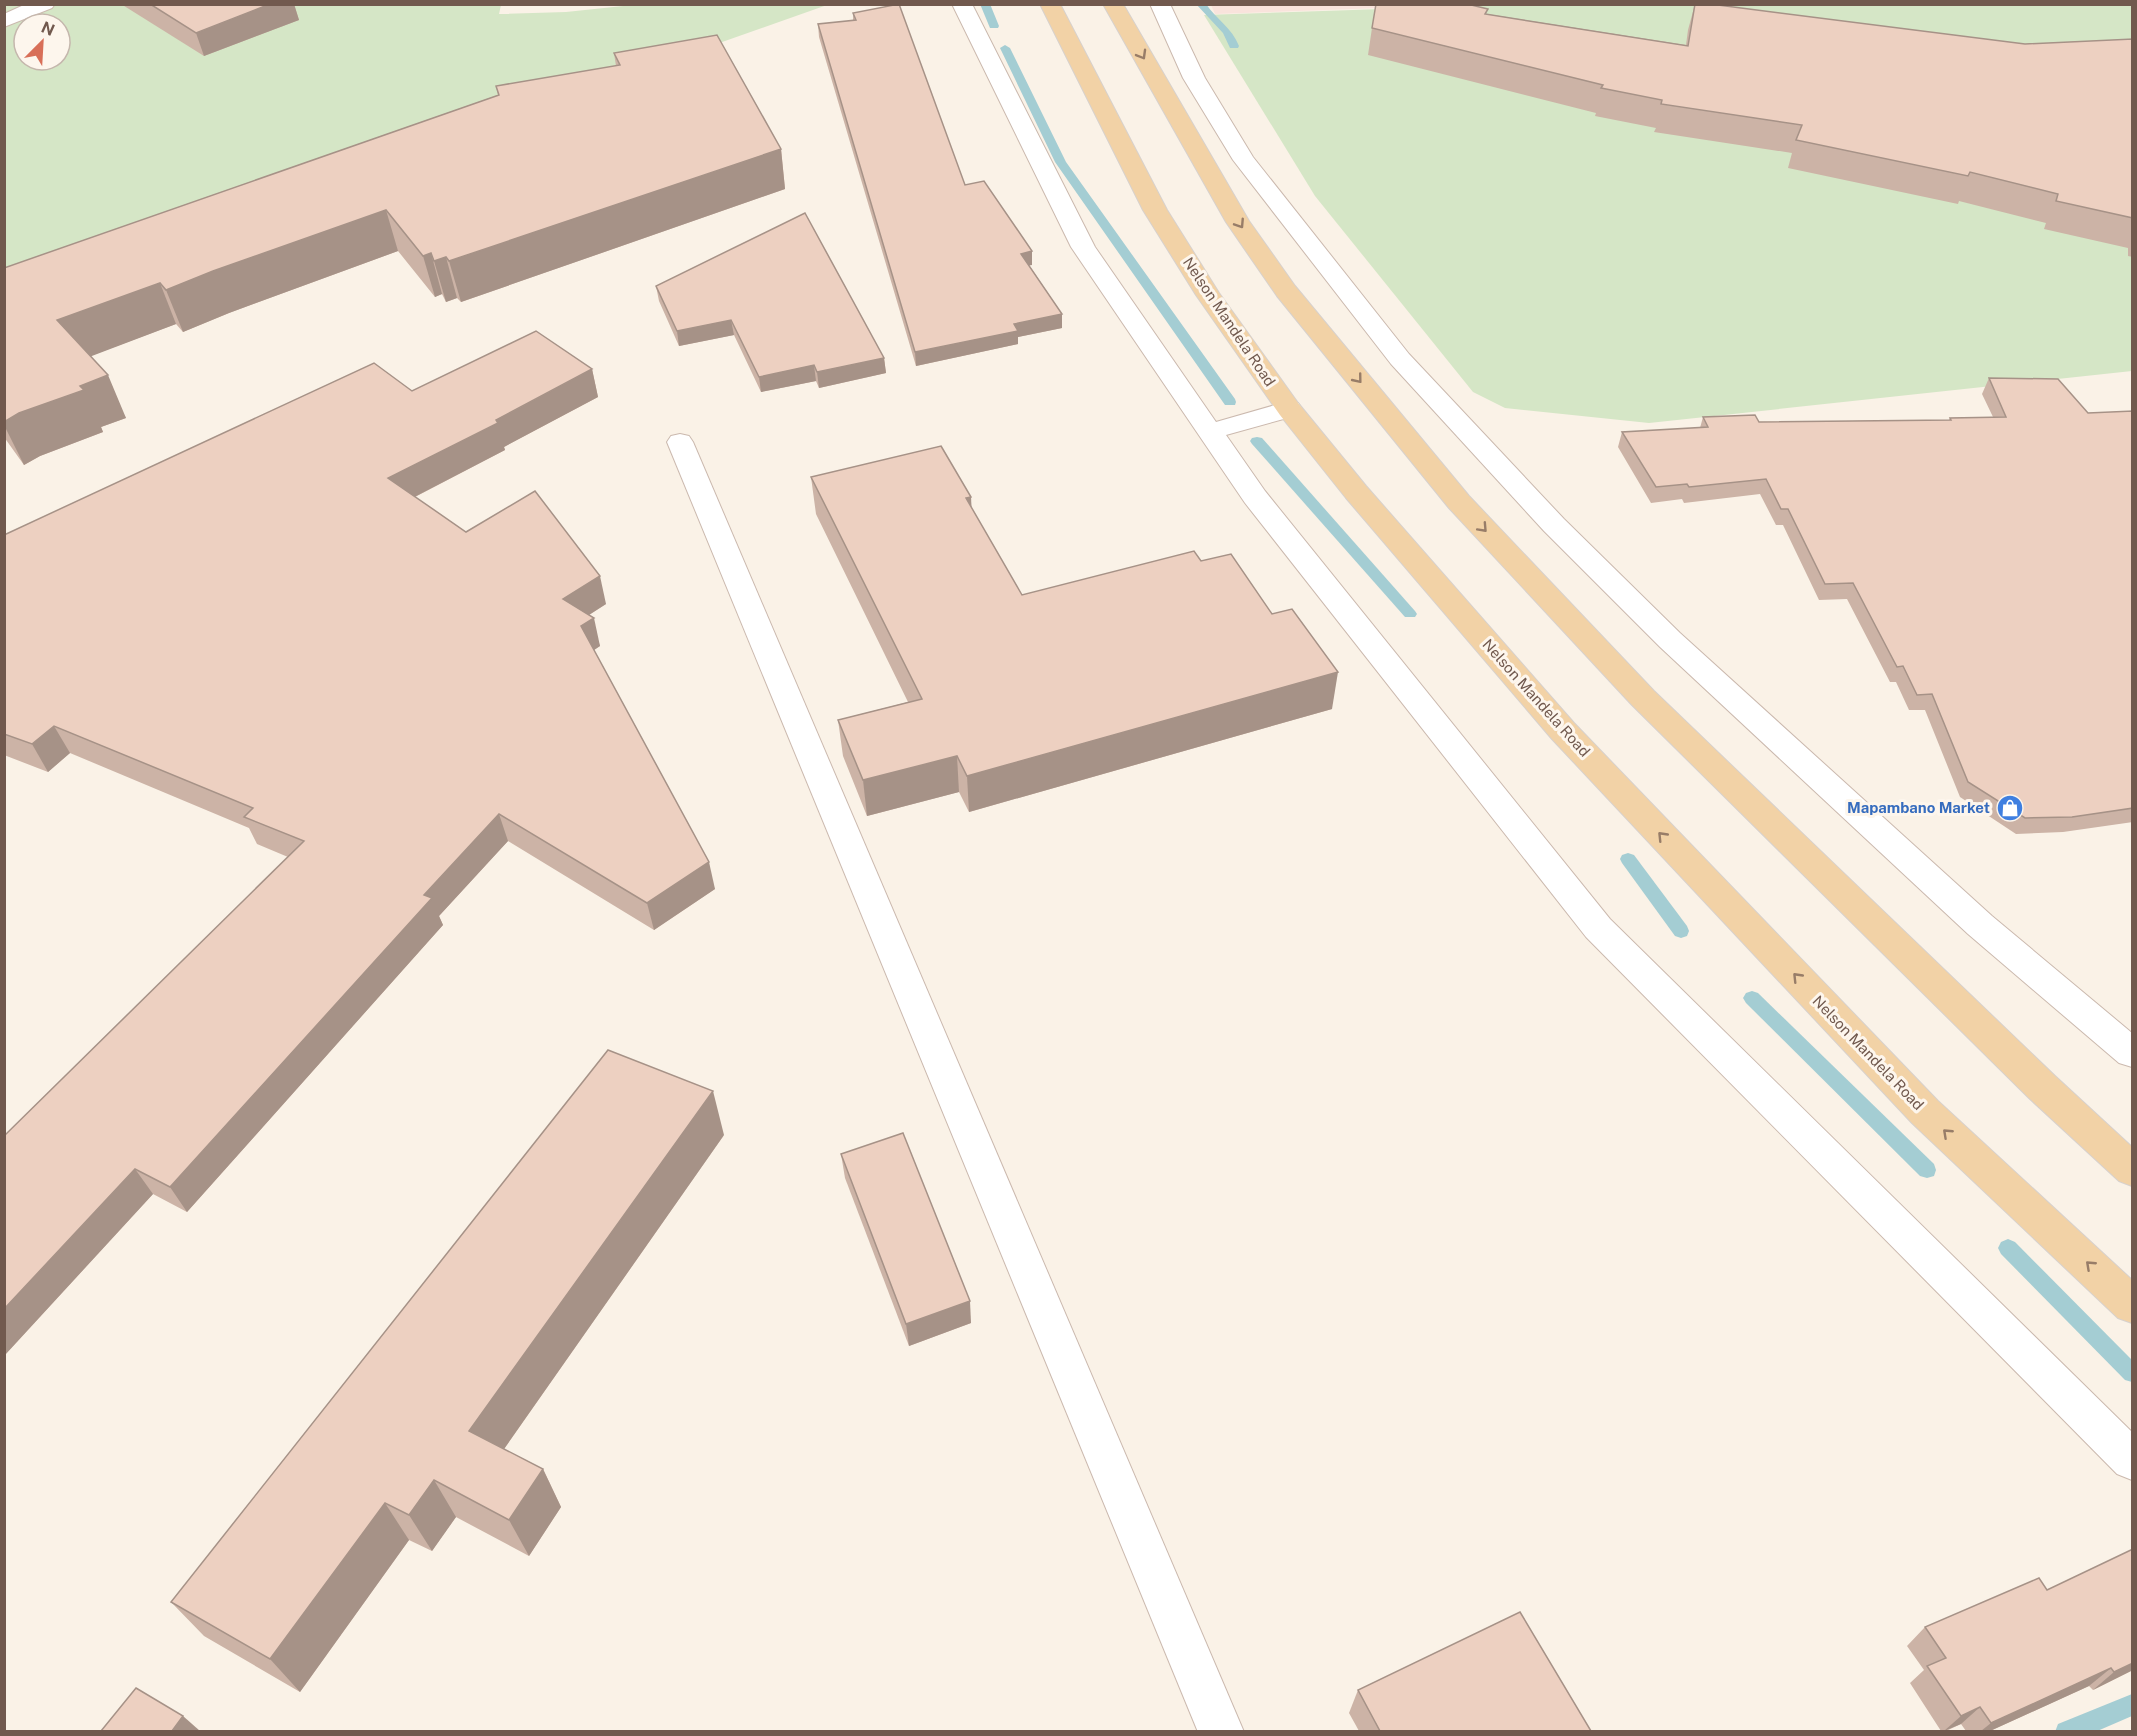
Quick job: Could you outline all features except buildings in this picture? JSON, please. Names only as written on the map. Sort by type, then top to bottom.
[{"type":"main road","name":"Nelson Mandela Road","points":[[1050,4],[1155,210],[1208,295],[1289,409],[1356,492],[1563,731],[1925,1112],[2133,1305]]},
{"type":"main road","points":[[1113,4],[1238,222],[1286,291],[1459,502],[1651,706],[2042,1087],[2133,1170]]},
{"type":"lane","points":[[4,21],[45,4]]},
{"type":"lane","points":[[962,4],[1083,247],[1209,432],[1262,507],[1598,928],[2133,1460]]},
{"type":"lane","points":[[1160,4],[1194,78],[1244,160],[1408,368],[1554,525],[1670,640],[1980,925],[2133,1053]]},
{"type":"lane","points":[[1209,432],[1289,409]]},
{"type":"lane","points":[[680,442],[1221,1731]]},
{"type":"shaded area","points":[[1211,5],[1464,5],[1215,14]]},
{"type":"green space","points":[[642,4],[827,5],[5,295],[5,5],[501,5],[499,14],[566,12]]},
{"type":"green space","points":[[1532,4],[2132,5],[2132,371],[1649,423],[1505,408],[1473,392],[1315,196],[1204,15]]},
{"type":"waterway","points":[[985,4],[994,26]]},
{"type":"waterway","points":[[1201,4],[1210,16],[1227,31],[1234,46]]},
{"type":"waterway","points":[[1005,48],[1061,162],[1230,402]]},
{"type":"waterway","points":[[1257,441],[1410,614]]},
{"type":"waterway","points":[[1628,859],[1681,931]]},
{"type":"waterway","points":[[1752,998],[1927,1170]]},
{"type":"waterway","points":[[2008,1248],[2132,1373]]},
{"type":"waterway","points":[[2066,1732],[2132,1705]]},
{"type":"place","name":"Mapambano Market","points":[[2010,808]]}]
